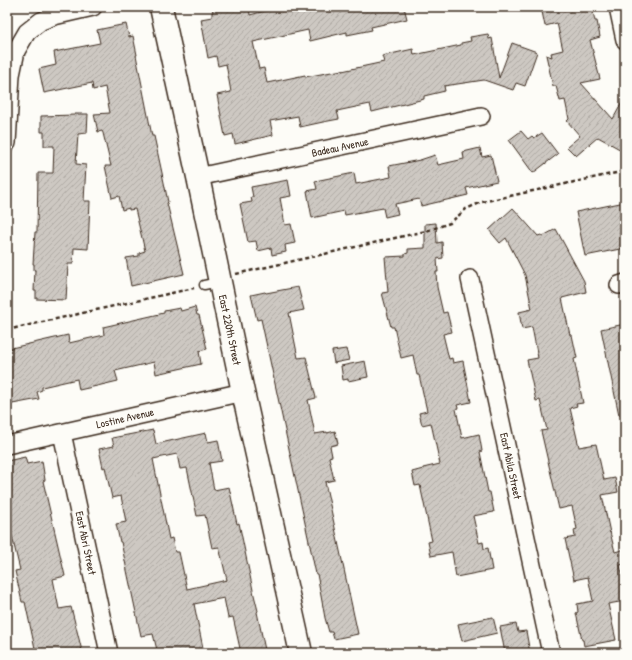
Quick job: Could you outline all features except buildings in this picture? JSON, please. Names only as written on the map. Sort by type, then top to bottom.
[{"type":"street","points":[[7,143],[11,74],[16,51],[26,32],[41,21],[54,16],[93,7]]},
{"type":"street","name":"East 220th Street","points":[[160,7],[198,177],[214,282],[243,392],[301,653]]},
{"type":"street","points":[[618,7],[625,40]]},
{"type":"street","name":"Badeau Avenue","points":[[198,177],[481,116]]},
{"type":"street","name":"East Abila Street","points":[[470,279],[551,653]]},
{"type":"street","name":"Lostine Avenue","points":[[7,445],[243,392]]},
{"type":"street","name":"East Abri Street","points":[[62,432],[109,653]]},
{"type":"path","points":[[7,330],[426,231],[450,224],[466,209],[482,202],[625,171]]}]
